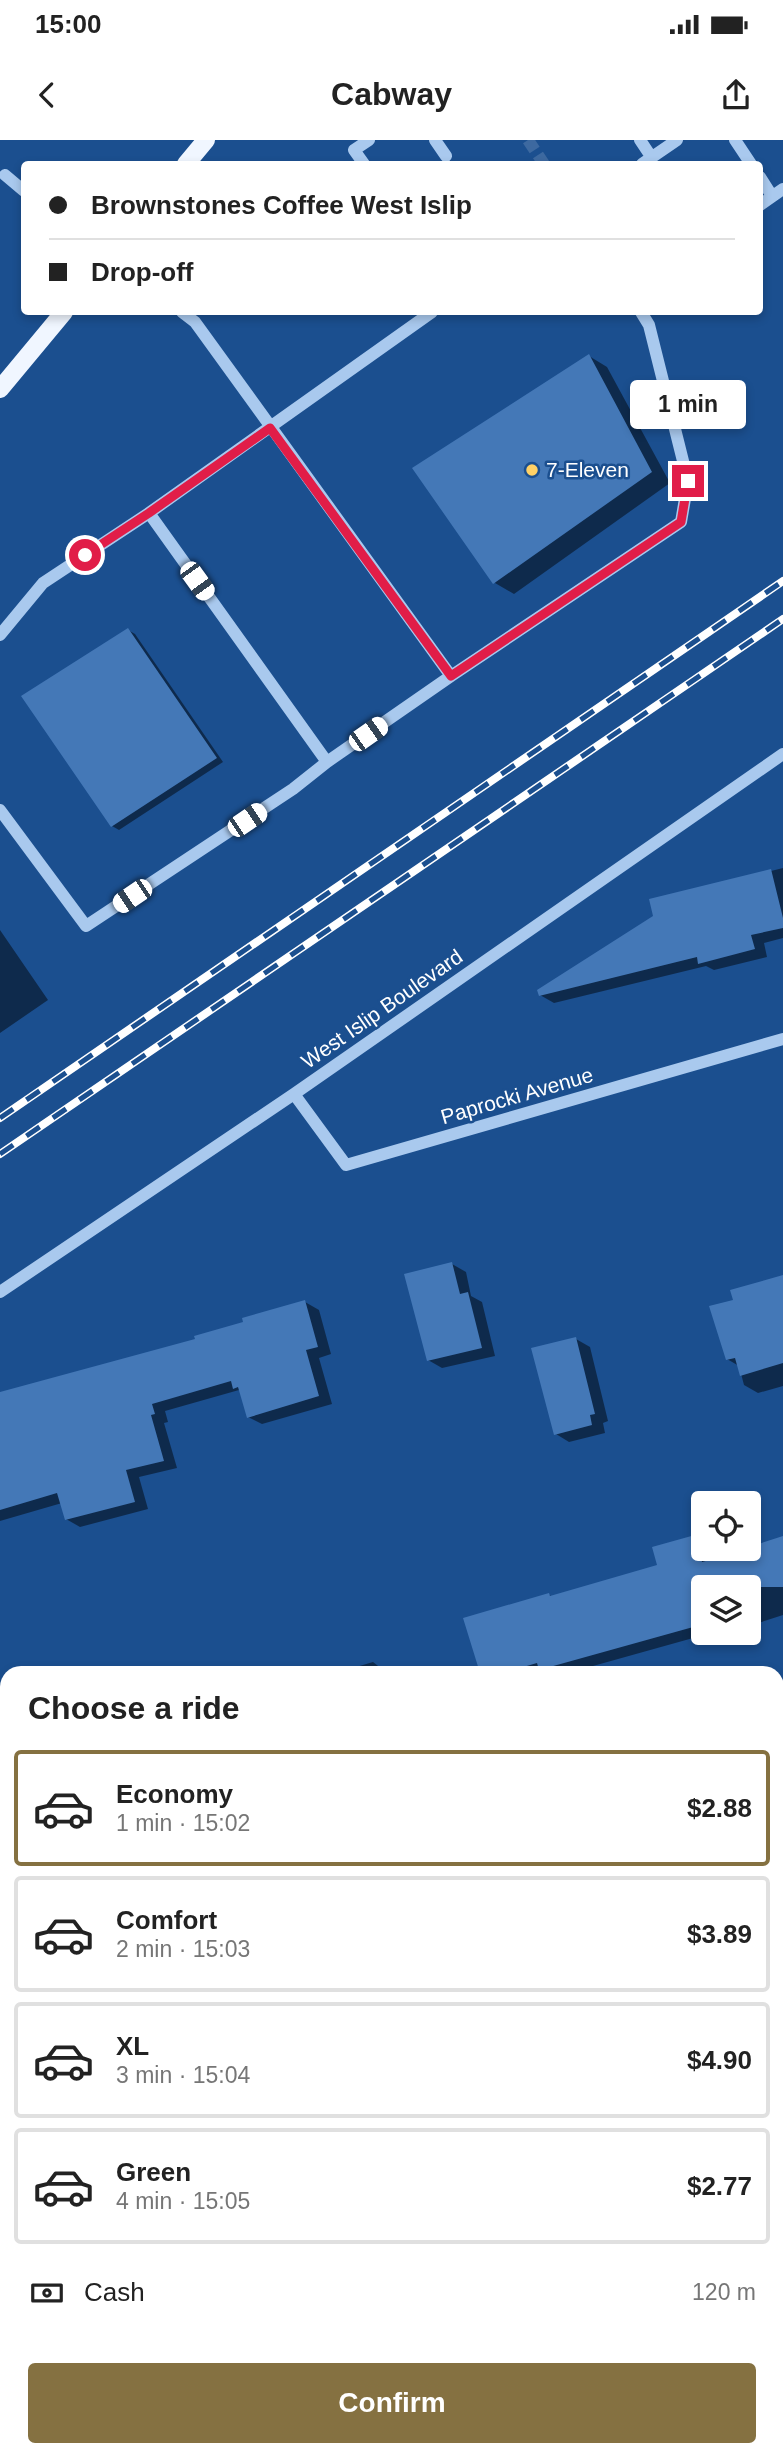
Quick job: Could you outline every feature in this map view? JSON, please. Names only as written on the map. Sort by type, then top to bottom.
[{"type":"main road","points":[[188,161],[206,140]]},
{"type":"main road","points":[[0,390],[62,315]]},
{"type":"street","points":[[362,161],[354,150],[369,140]]},
{"type":"street","points":[[435,140],[446,156]]},
{"type":"street","points":[[640,140],[647,161],[677,140]]},
{"type":"street","points":[[735,140],[749,161]]},
{"type":"street","points":[[5,175],[21,188]]},
{"type":"street","points":[[763,180],[778,192],[763,203]]},
{"type":"street","points":[[186,315],[195,322],[451,676]]},
{"type":"street","points":[[0,635],[43,583],[149,513],[428,315]]},
{"type":"street","points":[[0,810],[86,926],[293,789],[327,762],[451,676],[681,522],[688,481],[649,325],[643,315]]},
{"type":"street","points":[[149,513],[327,762]]},
{"type":"street","name":"West Islip Boulevard","points":[[0,1292],[294,1094],[783,754]]},
{"type":"street","name":"Paprocki Avenue","points":[[294,1094],[346,1164],[783,1039]]},
{"type":"building","name":"7-Eleven","points":[[589,354],[652,472],[493,584],[412,468]]},
{"type":"building","points":[[128,628],[217,758],[111,827],[21,696]]},
{"type":"building","points":[[771,869],[783,928],[751,935],[755,949],[698,964],[697,957],[539,996],[537,990],[653,916],[649,899]]},
{"type":"building","points":[[452,1262],[460,1294],[468,1292],[482,1348],[427,1361],[404,1274]]},
{"type":"building","points":[[783,1275],[783,1363],[740,1376],[735,1358],[726,1360],[709,1306],[733,1300],[730,1290]]},
{"type":"building","points":[[305,1300],[318,1347],[306,1350],[319,1396],[247,1418],[238,1387],[233,1389],[231,1381],[152,1404],[155,1414],[151,1415],[164,1461],[126,1470],[135,1502],[65,1520],[57,1493],[0,1510],[0,1392],[195,1339],[194,1336],[243,1322],[242,1318]]},
{"type":"building","points":[[576,1337],[595,1414],[590,1415],[592,1425],[554,1435],[531,1348]]},
{"type":"building","points":[[691,1536],[691,1561],[702,1562],[761,1561],[761,1543],[783,1536],[783,1587],[761,1587],[761,1575],[691,1575],[691,1628],[553,1666],[538,1666],[537,1663],[527,1666],[478,1666],[463,1618],[657,1565],[652,1547]]},
{"type":"tunnel","points":[[528,140],[542,161]]},
{"type":"railway","points":[[0,1118],[783,581]]},
{"type":"railway","points":[[0,1154],[783,619]]},
{"type":"place","name":"7-Eleven","points":[[532,470]]},
{"type":"route","points":[[85,555],[270,428],[451,676],[681,522],[688,481]]}]
